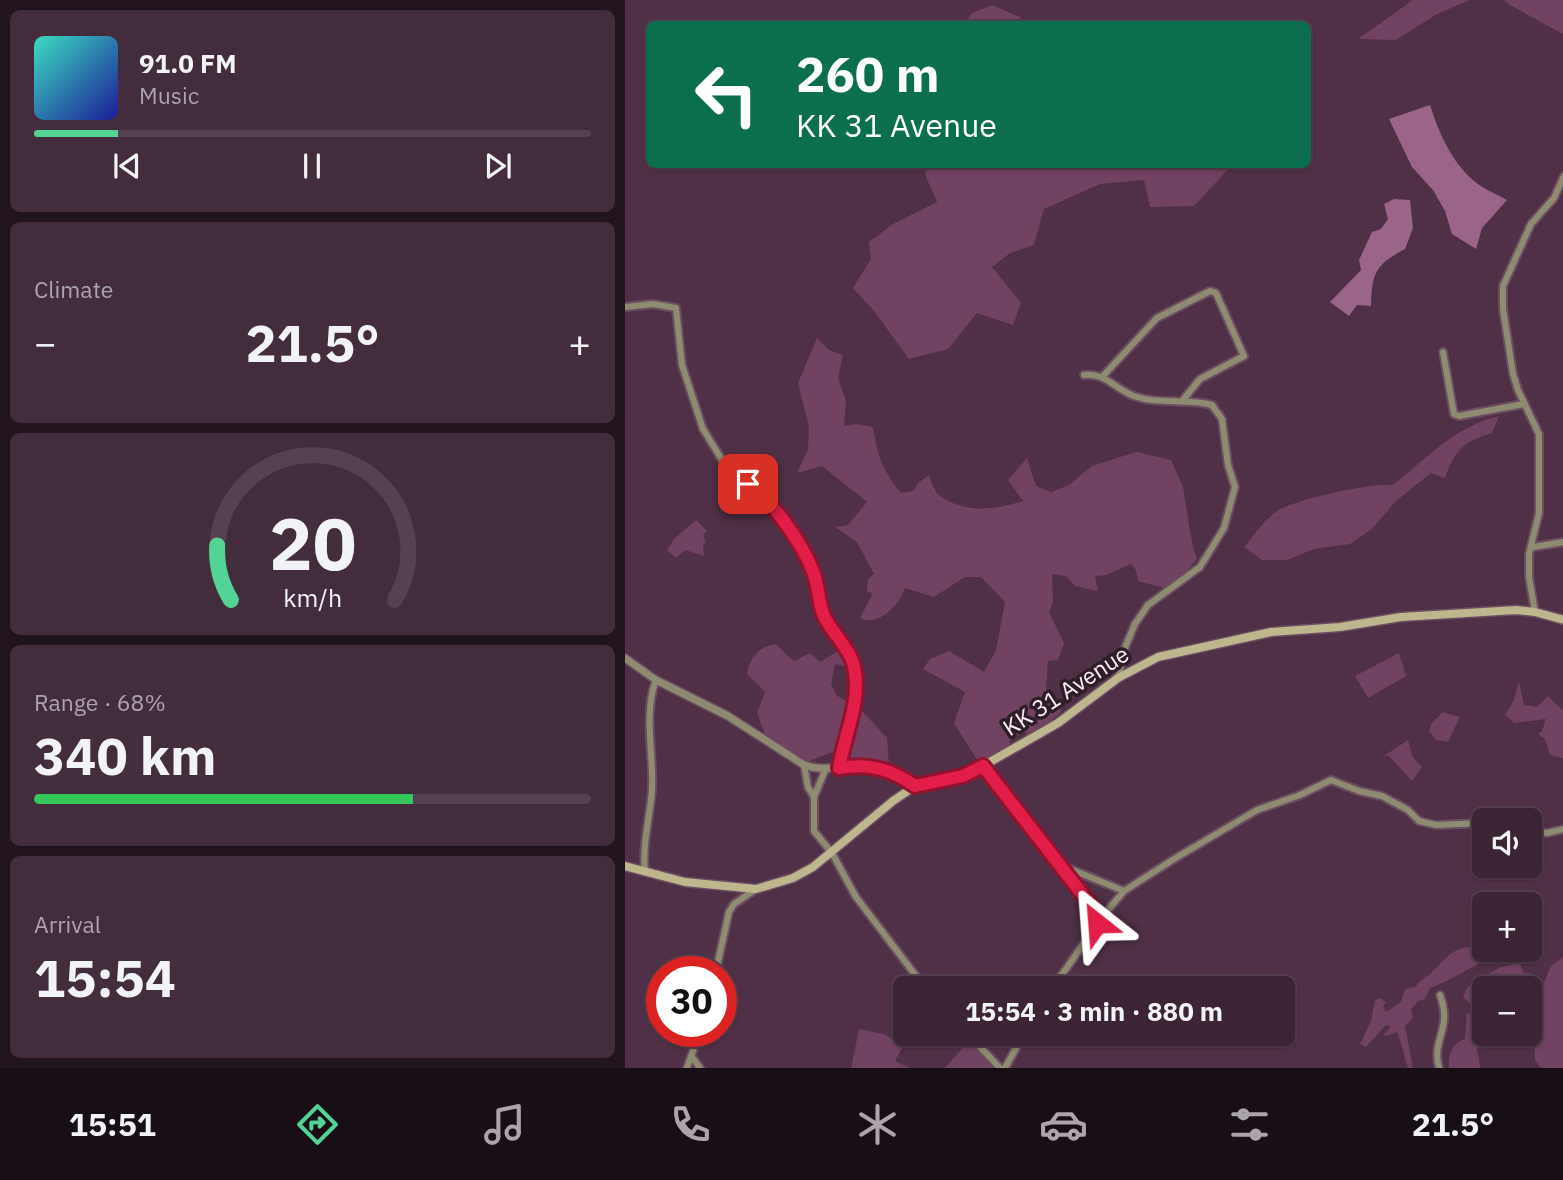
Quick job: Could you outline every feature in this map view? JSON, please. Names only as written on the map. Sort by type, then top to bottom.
[{"type":"main road","name":"KK 31 Avenue","points":[[915,786],[963,776],[983,766],[1058,723],[1118,678],[1158,657],[1271,632],[1340,627],[1401,617],[1516,610],[1563,620]]},
{"type":"main road","points":[[625,866],[685,882],[756,889],[793,878],[832,853],[893,801],[915,786]]},
{"type":"street","points":[[1535,612],[1529,577],[1529,554],[1539,513],[1539,434],[1524,404],[1512,367],[1503,286],[1531,223],[1554,198],[1563,176]]},
{"type":"street","points":[[1103,376],[1157,318],[1210,291],[1216,293],[1221,302],[1243,356],[1200,379],[1183,400]]},
{"type":"street","points":[[625,307],[652,304],[676,308],[682,365],[703,429],[724,463],[770,503],[811,568],[824,615],[855,671],[852,712],[839,768]]},
{"type":"street","points":[[1443,352],[1454,414],[1459,416],[1524,404]]},
{"type":"street","points":[[1085,375],[1103,376],[1132,396],[1212,405],[1219,412],[1235,493],[1224,528],[1200,567],[1148,605],[1135,624],[1126,645],[1118,678]]},
{"type":"street","points":[[1533,547],[1563,542]]},
{"type":"street","points":[[625,658],[656,680],[728,716],[804,765],[839,768],[855,765],[885,769],[915,786]]},
{"type":"street","points":[[645,872],[643,855],[652,788],[650,704],[656,680]]},
{"type":"street","points":[[804,765],[808,787],[814,797]]},
{"type":"street","points":[[983,766],[1093,908],[1097,923]]},
{"type":"street","points":[[826,768],[814,797],[814,831],[832,853],[856,897],[917,976]]},
{"type":"street","points":[[1061,976],[1097,923],[1124,891],[1239,819],[1331,780],[1359,791],[1382,796],[1408,810],[1419,821],[1435,825],[1472,823]]},
{"type":"street","points":[[1542,832],[1563,829]]},
{"type":"street","points":[[1061,865],[1124,891]]},
{"type":"street","points":[[719,956],[729,912],[734,904],[756,889]]},
{"type":"street","points":[[1439,1068],[1438,1045],[1446,1020],[1440,995]]},
{"type":"street","points":[[980,1046],[1002,1068],[1017,1046]]},
{"type":"street","points":[[687,1068],[695,1047]]},
{"type":"street","points":[[692,1057],[700,1068]]},
{"type":"shaded area","points":[[1413,0],[1470,0],[1437,14],[1396,40],[1358,39]]},
{"type":"shaded area","points":[[1504,0],[1563,0],[1563,34],[1510,5]]},
{"type":"shaded area","points":[[992,5],[1020,17],[1019,21],[966,21],[972,13]]},
{"type":"shaded area","points":[[1430,105],[1442,136],[1459,165],[1478,184],[1507,200],[1482,228],[1476,249],[1452,234],[1445,211],[1433,190],[1412,167],[1389,119]]},
{"type":"shaded area","points":[[925,168],[1229,168],[1194,206],[1150,207],[1144,180],[1100,184],[1044,209],[1034,245],[1010,253],[992,267],[1021,303],[1013,325],[977,313],[948,349],[909,359],[874,311],[853,288],[871,259],[869,242],[893,224],[937,202],[926,177]]},
{"type":"shaded area","points":[[1394,199],[1410,200],[1413,228],[1405,249],[1387,260],[1377,271],[1371,306],[1357,305],[1349,316],[1330,302],[1361,270],[1359,260],[1372,232],[1381,229],[1388,219],[1384,204]]},
{"type":"shaded area","points":[[817,338],[829,350],[843,355],[838,378],[846,401],[844,426],[856,424],[873,427],[882,462],[901,493],[913,491],[918,483],[929,475],[937,492],[958,505],[1002,507],[1023,501],[1008,480],[1027,458],[1036,486],[1051,492],[1069,485],[1092,466],[1137,452],[1171,460],[1183,487],[1197,559],[1181,577],[1164,588],[1138,581],[1136,570],[1131,564],[1106,575],[1095,576],[1098,591],[1075,586],[1066,576],[1052,574],[1053,602],[1049,612],[1064,643],[1058,660],[1048,661],[1046,688],[1062,711],[1029,740],[1025,731],[1009,741],[1010,744],[979,763],[954,723],[965,692],[923,669],[930,659],[949,651],[984,672],[996,650],[1005,602],[981,577],[965,577],[934,597],[905,588],[898,601],[881,617],[874,620],[860,618],[873,593],[867,592],[868,579],[874,574],[857,542],[835,527],[848,525],[867,502],[822,466],[797,473],[808,449],[809,427],[798,383]]},
{"type":"shaded area","points":[[1499,416],[1492,433],[1461,448],[1452,460],[1445,478],[1431,473],[1396,501],[1372,529],[1350,544],[1314,549],[1287,560],[1262,560],[1244,547],[1277,511],[1300,501],[1335,492],[1393,485],[1455,435]]},
{"type":"shaded area","points":[[696,520],[707,531],[703,535],[706,542],[703,546],[704,556],[685,550],[676,558],[667,550],[674,539]]},
{"type":"shaded area","points":[[775,644],[794,661],[810,653],[820,662],[841,649],[850,667],[835,664],[831,684],[836,695],[852,704],[840,749],[807,762],[765,734],[757,713],[765,692],[747,674],[756,654]]},
{"type":"shaded area","points":[[1399,653],[1406,676],[1368,698],[1355,676]]},
{"type":"shaded area","points":[[1519,681],[1524,705],[1537,707],[1548,696],[1563,711],[1563,758],[1550,755],[1545,739],[1538,734],[1542,731],[1546,719],[1514,723],[1505,715],[1514,700]]},
{"type":"shaded area","points":[[854,711],[863,712],[887,738],[889,765],[865,762],[841,764]]},
{"type":"shaded area","points":[[1443,712],[1460,717],[1448,742],[1436,740],[1429,731],[1431,724]]},
{"type":"shaded area","points":[[1408,740],[1412,756],[1422,767],[1412,781],[1389,756],[1384,756]]},
{"type":"shaded area","points":[[1472,947],[1472,962],[1482,962],[1430,988],[1424,1000],[1418,1001],[1411,1009],[1413,1018],[1405,1026],[1413,1068],[1408,1068],[1397,1032],[1385,1036],[1389,1025],[1366,1047],[1360,1044],[1371,1021],[1375,1000],[1380,998],[1386,1002],[1383,1007],[1386,1012],[1401,1002],[1405,989],[1415,987],[1451,954]]},
{"type":"shaded area","points":[[1563,957],[1563,1068],[1541,1068],[1535,1060],[1534,1046],[1542,1046],[1542,988],[1551,966]]},
{"type":"shaded area","points":[[1520,963],[1524,973],[1530,973],[1531,976],[1484,976],[1501,967]]},
{"type":"shaded area","points":[[1472,984],[1472,1005],[1463,997]]},
{"type":"shaded area","points":[[1467,1013],[1472,1015],[1472,1046],[1481,1046],[1477,1048],[1480,1068],[1449,1068],[1452,1050],[1457,1043],[1465,1039]]},
{"type":"shaded area","points":[[859,1029],[883,1034],[893,1039],[893,1046],[903,1046],[895,1061],[910,1068],[851,1068]]},
{"type":"shaded area","points":[[964,1046],[972,1046],[995,1068],[945,1068]]},
{"type":"route","points":[[748,484],[770,503],[802,551],[815,576],[820,607],[855,671],[852,712],[839,768],[855,765],[885,769],[915,786],[963,776],[983,766],[1093,908],[1097,923]]}]
